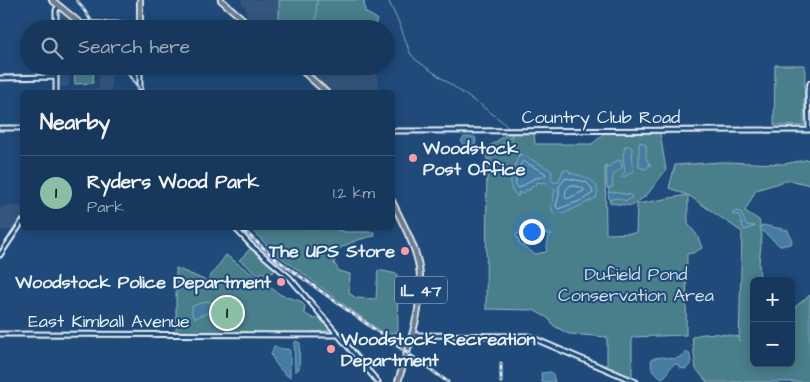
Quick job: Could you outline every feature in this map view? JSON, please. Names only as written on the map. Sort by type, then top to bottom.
[{"type":"main road","points":[[52,0],[77,20]]},
{"type":"main road","points":[[140,0],[140,20]]},
{"type":"main road","points":[[221,0],[244,20]]},
{"type":"main road","points":[[307,75],[324,90]]},
{"type":"main road","name":"IL 47","points":[[395,207],[412,244],[418,261],[421,281],[420,295],[411,335],[398,382]]},
{"type":"street","points":[[56,20],[56,10],[59,6]]},
{"type":"street","points":[[140,75],[140,90]]},
{"type":"street","points":[[0,78],[56,77],[56,90]]},
{"type":"street","points":[[810,83],[808,91],[810,130]]},
{"type":"street","points":[[0,128],[20,128]]},
{"type":"street","name":"Country Club Road","points":[[395,131],[810,130]]},
{"type":"street","points":[[0,255],[20,225]]},
{"type":"street","points":[[237,230],[251,245],[290,278],[378,382]]},
{"type":"street","name":"East Kimball Avenue","points":[[0,334],[339,335]]},
{"type":"street","points":[[411,335],[528,336],[636,382]]},
{"type":"shaded area","points":[[241,0],[278,0],[279,20],[250,20],[246,14],[245,5],[243,5]]},
{"type":"shaded area","points":[[62,10],[74,20],[57,20],[57,12]]},
{"type":"shaded area","points":[[58,75],[69,75],[69,86],[58,87]]},
{"type":"shaded area","points":[[99,75],[111,75],[111,90],[71,90],[98,89]]},
{"type":"shaded area","points":[[311,75],[377,75],[378,90],[329,90]]},
{"type":"shaded area","points":[[4,206],[20,206],[20,220],[14,230],[0,230],[0,208]]},
{"type":"green space","points":[[279,0],[364,0],[365,12],[377,19],[377,20],[279,20]]},
{"type":"green space","points":[[775,65],[805,65],[804,126],[774,125]]},
{"type":"green space","points":[[74,75],[93,75],[93,83],[75,84]]},
{"type":"green space","name":"Dufield Pond Conservation Area","points":[[534,132],[535,144],[592,144],[605,133],[660,133],[666,170],[647,195],[632,206],[610,203],[605,165],[607,234],[636,233],[637,204],[687,195],[669,188],[675,165],[721,162],[784,164],[810,159],[810,185],[789,180],[756,190],[745,211],[759,220],[762,236],[759,263],[760,277],[750,277],[750,367],[795,367],[795,307],[810,295],[810,382],[707,382],[696,369],[692,337],[703,334],[721,334],[739,337],[739,341],[742,232],[688,195],[688,224],[697,235],[702,248],[687,254],[686,335],[632,337],[632,378],[607,368],[607,337],[569,334],[554,326],[548,318],[533,310],[486,309],[487,148],[508,133]],"holes":[[[516,234],[552,234],[549,236],[546,252],[535,254],[520,244]]]},
{"type":"green space","points":[[251,230],[374,232],[375,236],[355,241],[337,250],[334,263],[339,271],[350,274],[349,293],[356,298],[376,299],[378,270],[397,274],[398,332],[384,334],[275,253]]},
{"type":"green space","points":[[251,248],[276,269],[273,273],[271,272],[268,276],[262,272],[259,275],[239,260]]},
{"type":"green space","points":[[226,255],[281,295],[300,301],[305,306],[304,313],[314,319],[318,317],[322,319],[329,331],[307,333],[176,333],[176,268],[207,281]]},
{"type":"water","points":[[464,137],[475,137],[475,146],[464,146],[461,141]]},
{"type":"water","points":[[640,142],[646,145],[646,157],[651,165],[645,169],[639,167]]},
{"type":"water","points":[[625,146],[632,148],[633,171],[623,178],[621,177],[625,172],[623,156]]},
{"type":"water","points":[[519,154],[549,169],[552,172],[551,179],[553,182],[559,182],[563,170],[569,170],[570,173],[590,180],[597,187],[596,198],[565,213],[554,214],[551,207],[555,190],[545,182],[537,182],[530,190],[526,190],[521,194],[519,192],[518,197],[511,189],[511,178]]},
{"type":"water","points":[[619,160],[621,161],[622,168],[613,175],[613,187],[607,188],[606,169]]},
{"type":"water","points":[[608,193],[631,195],[632,198],[626,201],[617,198],[609,200]]},
{"type":"water","points":[[735,211],[741,212],[746,225],[756,226],[744,230],[739,215],[732,214]]},
{"type":"water","points":[[762,225],[788,230],[792,241],[791,244],[780,246],[760,229]]},
{"type":"water","points":[[208,301],[215,307],[214,310],[195,318],[192,315],[192,306]]},
{"type":"water","points":[[296,341],[300,343],[299,369],[295,372],[294,343]]},
{"type":"water","points":[[274,346],[290,351],[290,377],[281,371],[274,360],[271,354]]},
{"type":"water","points":[[685,352],[688,352],[690,355],[691,363],[686,369],[680,368],[675,364],[662,378],[652,370],[652,359],[660,357],[676,359]]},
{"type":"water","points":[[551,372],[555,382],[542,382],[541,373]]},
{"type":"waterway","points":[[316,20],[317,0]]},
{"type":"waterway","points":[[388,0],[410,53],[416,60],[477,103]]},
{"type":"waterway","points":[[480,104],[509,129]]},
{"type":"waterway","points":[[511,132],[515,150],[520,156]]},
{"type":"waterway","points":[[483,174],[485,163],[512,135]]},
{"type":"railway","points":[[77,0],[91,20]]},
{"type":"railway","points":[[129,75],[140,90]]},
{"type":"railway","points":[[243,230],[276,259],[448,382]]},
{"type":"railway","points":[[501,363],[501,382]]},
{"type":"place","name":"Woodstock Post Office","points":[[413,158]]},
{"type":"place","name":"The UPS Store","points":[[405,251]]},
{"type":"place","name":"Woodstock Police Department","points":[[281,282]]},
{"type":"place","name":"Ryders Wood Park","points":[[227,313]]},
{"type":"place","name":"Woodstock Recreation Department","points":[[331,349]]}]
